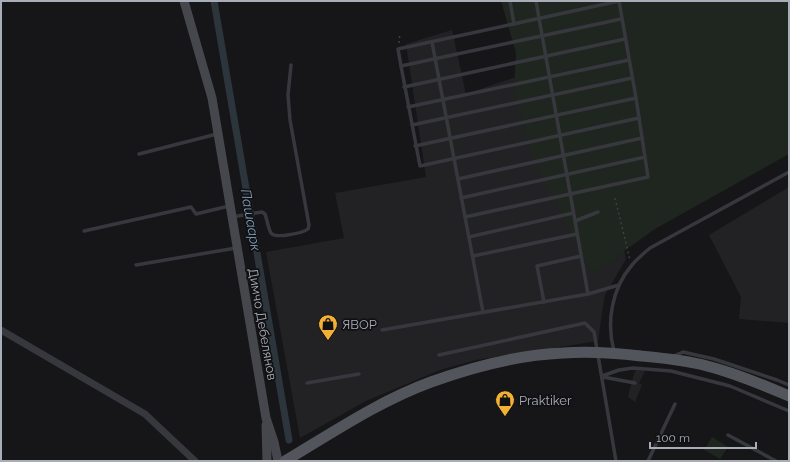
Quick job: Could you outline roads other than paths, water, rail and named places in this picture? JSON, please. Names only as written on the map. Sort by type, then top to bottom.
[{"type":"main road","points":[[285,461],[370,410],[430,382],[482,366],[526,357],[563,353],[614,353],[669,358],[707,366],[741,377],[789,396]]},
{"type":"street","name":"Димчо Дебелянов","points":[[184,1],[212,98],[266,418],[274,442],[278,461]]},
{"type":"street","points":[[1,330],[145,414],[195,461]]},
{"type":"street","name":"Димчо Дебелянов","points":[[266,418],[265,448],[267,461]]},
{"type":"lane","points":[[510,1],[514,24]]},
{"type":"lane","points":[[536,1],[588,294]]},
{"type":"lane","points":[[465,217],[648,177],[636,98],[621,20],[619,1],[398,49],[415,146],[420,166],[639,118]]},
{"type":"lane","points":[[401,66],[541,35],[621,20]]},
{"type":"lane","points":[[404,87],[625,39]]},
{"type":"lane","points":[[432,42],[483,312]]},
{"type":"lane","points":[[408,107],[629,60]]},
{"type":"lane","points":[[232,218],[262,212],[265,214],[271,233],[274,236],[304,232],[308,229],[309,224],[290,120],[288,95],[291,65]]},
{"type":"lane","points":[[412,125],[632,78]]},
{"type":"lane","points":[[415,146],[636,98]]},
{"type":"lane","points":[[139,154],[218,133]]},
{"type":"lane","points":[[458,179],[642,138]]},
{"type":"lane","points":[[461,198],[645,157]]},
{"type":"lane","points":[[614,353],[610,338],[613,300],[619,284],[631,265],[650,248],[789,172]]},
{"type":"lane","points":[[84,231],[191,207],[196,214],[230,205]]},
{"type":"lane","points":[[575,222],[598,212]]},
{"type":"lane","points":[[469,237],[573,213]]},
{"type":"lane","points":[[473,256],[577,234]]},
{"type":"lane","points":[[136,266],[237,248]]},
{"type":"lane","points":[[544,302],[537,266],[581,256]]},
{"type":"lane","points":[[382,330],[588,294],[619,284]]},
{"type":"lane","points":[[439,355],[585,323],[594,332],[616,461]]},
{"type":"lane","points":[[669,358],[683,352],[714,359],[789,385]]},
{"type":"lane","points":[[602,376],[619,370],[633,368],[670,371],[730,386],[789,411]]},
{"type":"lane","points":[[307,383],[359,374]]},
{"type":"lane","points":[[602,376],[635,383]]},
{"type":"lane","points":[[648,461],[675,404]]},
{"type":"lane","points":[[728,435],[774,461]]},
{"type":"waterway","name":"Пашаарк","points":[[214,1],[289,440]]},
{"type":"place","name":"ЯВОР","points":[[328,341]]},
{"type":"place","name":"Praktiker","points":[[505,417]]}]
